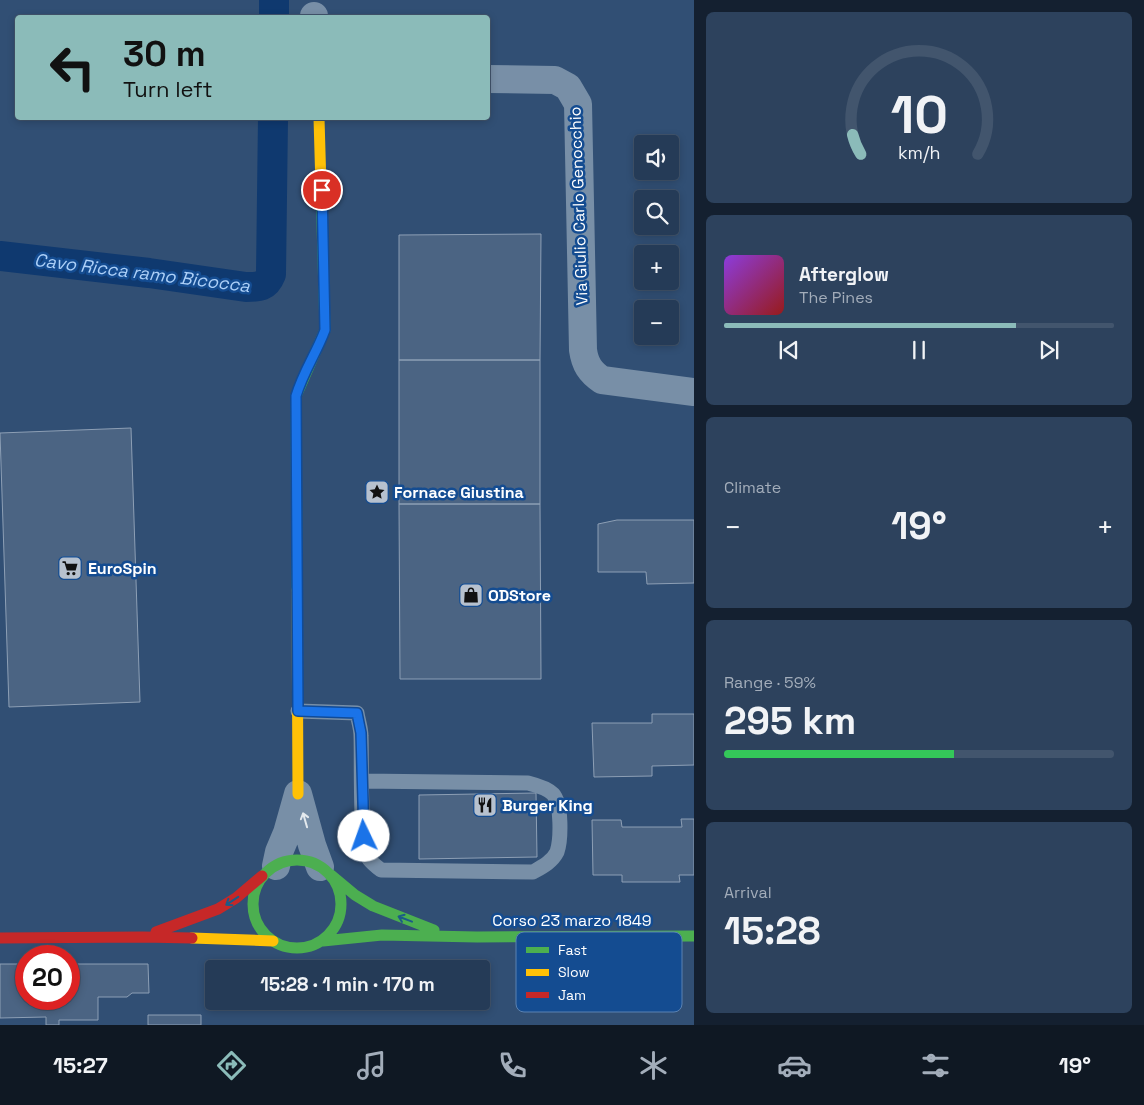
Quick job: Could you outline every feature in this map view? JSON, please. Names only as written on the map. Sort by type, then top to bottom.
[{"type":"main road","points":[[298,794],[296,396],[300,380],[319,346],[325,330],[326,308],[319,120]]},
{"type":"main road","points":[[0,938],[143,937],[273,941],[292,948],[302,948],[313,946],[330,934],[340,913],[341,900],[338,888],[323,869],[303,860],[293,860],[273,868],[236,898],[218,909],[143,937]]},
{"type":"main road","points":[[273,868],[258,885],[253,900],[254,916],[261,930],[273,941]]},
{"type":"main road","name":"Corso 23 marzo 1849","points":[[323,869],[373,906],[450,936]]},
{"type":"main road","name":"Corso 23 marzo 1849","points":[[323,940],[382,936],[516,936]]},
{"type":"street","name":"Via Giulio Carlo Genocchio","points":[[490,79],[555,80],[568,87],[578,104],[583,350],[585,362],[593,374],[602,380],[694,392]]},
{"type":"street","points":[[273,868],[288,833],[298,794]]},
{"type":"street","points":[[298,794],[312,845],[323,869]]},
{"type":"lane","points":[[298,711],[357,713],[361,733],[362,780],[364,836],[368,859],[381,870],[533,872],[546,865],[557,851],[560,820],[559,806],[553,794],[541,787],[528,783],[362,780]]},
{"type":"building","points":[[541,234],[540,360],[399,360],[399,235]]},
{"type":"building","points":[[399,360],[540,360],[540,504],[399,504]]},
{"type":"building","name":"EuroSpin","points":[[131,428],[140,702],[9,707],[0,433]]},
{"type":"building","points":[[399,504],[540,504],[541,679],[400,679]]},
{"type":"building","points":[[617,520],[694,520],[694,583],[647,584],[646,572],[598,572],[598,524]]},
{"type":"building","points":[[652,714],[694,714],[694,765],[652,766],[652,776],[594,777],[592,723],[652,723]]},
{"type":"building","points":[[536,793],[537,857],[419,859],[419,795]]},
{"type":"building","points":[[681,819],[694,819],[694,875],[679,875],[680,882],[622,882],[622,875],[593,875],[592,820],[621,820],[622,827],[682,827]]},
{"type":"building","points":[[0,964],[15,964],[15,1010],[80,1010],[80,964],[148,964],[149,993],[132,993],[127,997],[98,997],[98,1020],[59,1020],[59,1025],[46,1025],[46,1017],[0,1018]]},
{"type":"building","points":[[148,1015],[201,1015],[201,1025],[148,1025]]},
{"type":"waterway","name":"Cavo Ricca ramo Bicocca","points":[[274,0],[274,15]]},
{"type":"waterway","name":"Cavo Ricca ramo Bicocca","points":[[0,256],[149,273],[246,287],[262,285],[267,282],[271,274],[273,120]]},
{"type":"traffic: fast","points":[[297,590],[296,396],[325,330],[321,187]]},
{"type":"traffic: fast","points":[[297,860],[314,863],[328,873],[338,887],[341,904],[338,921],[328,935],[314,945],[297,948],[280,945],[266,935],[256,921],[253,904],[256,887],[266,873],[280,863],[297,860]]},
{"type":"traffic: fast","points":[[331,875],[355,895],[373,906],[434,930]]},
{"type":"traffic: fast","points":[[323,941],[382,935],[516,937]]},
{"type":"traffic: fast","points":[[682,936],[694,936]]},
{"type":"traffic: slow","points":[[319,120],[321,187]]},
{"type":"traffic: slow","points":[[297,590],[298,794]]},
{"type":"traffic: slow","points":[[192,938],[273,941]]},
{"type":"traffic: jam","points":[[156,932],[218,909],[236,898],[262,876]]},
{"type":"traffic: jam","points":[[0,938],[192,938]]},
{"type":"place","name":"Fornace Giustina","points":[[377,492]]},
{"type":"place","name":"EuroSpin","points":[[70,568]]},
{"type":"place","name":"ODStore","points":[[471,595]]},
{"type":"place","name":"Burger King","points":[[485,805]]},
{"type":"route","points":[[322,190],[325,330],[319,346],[300,380],[296,396],[298,711],[357,713],[361,733],[364,836]]}]
